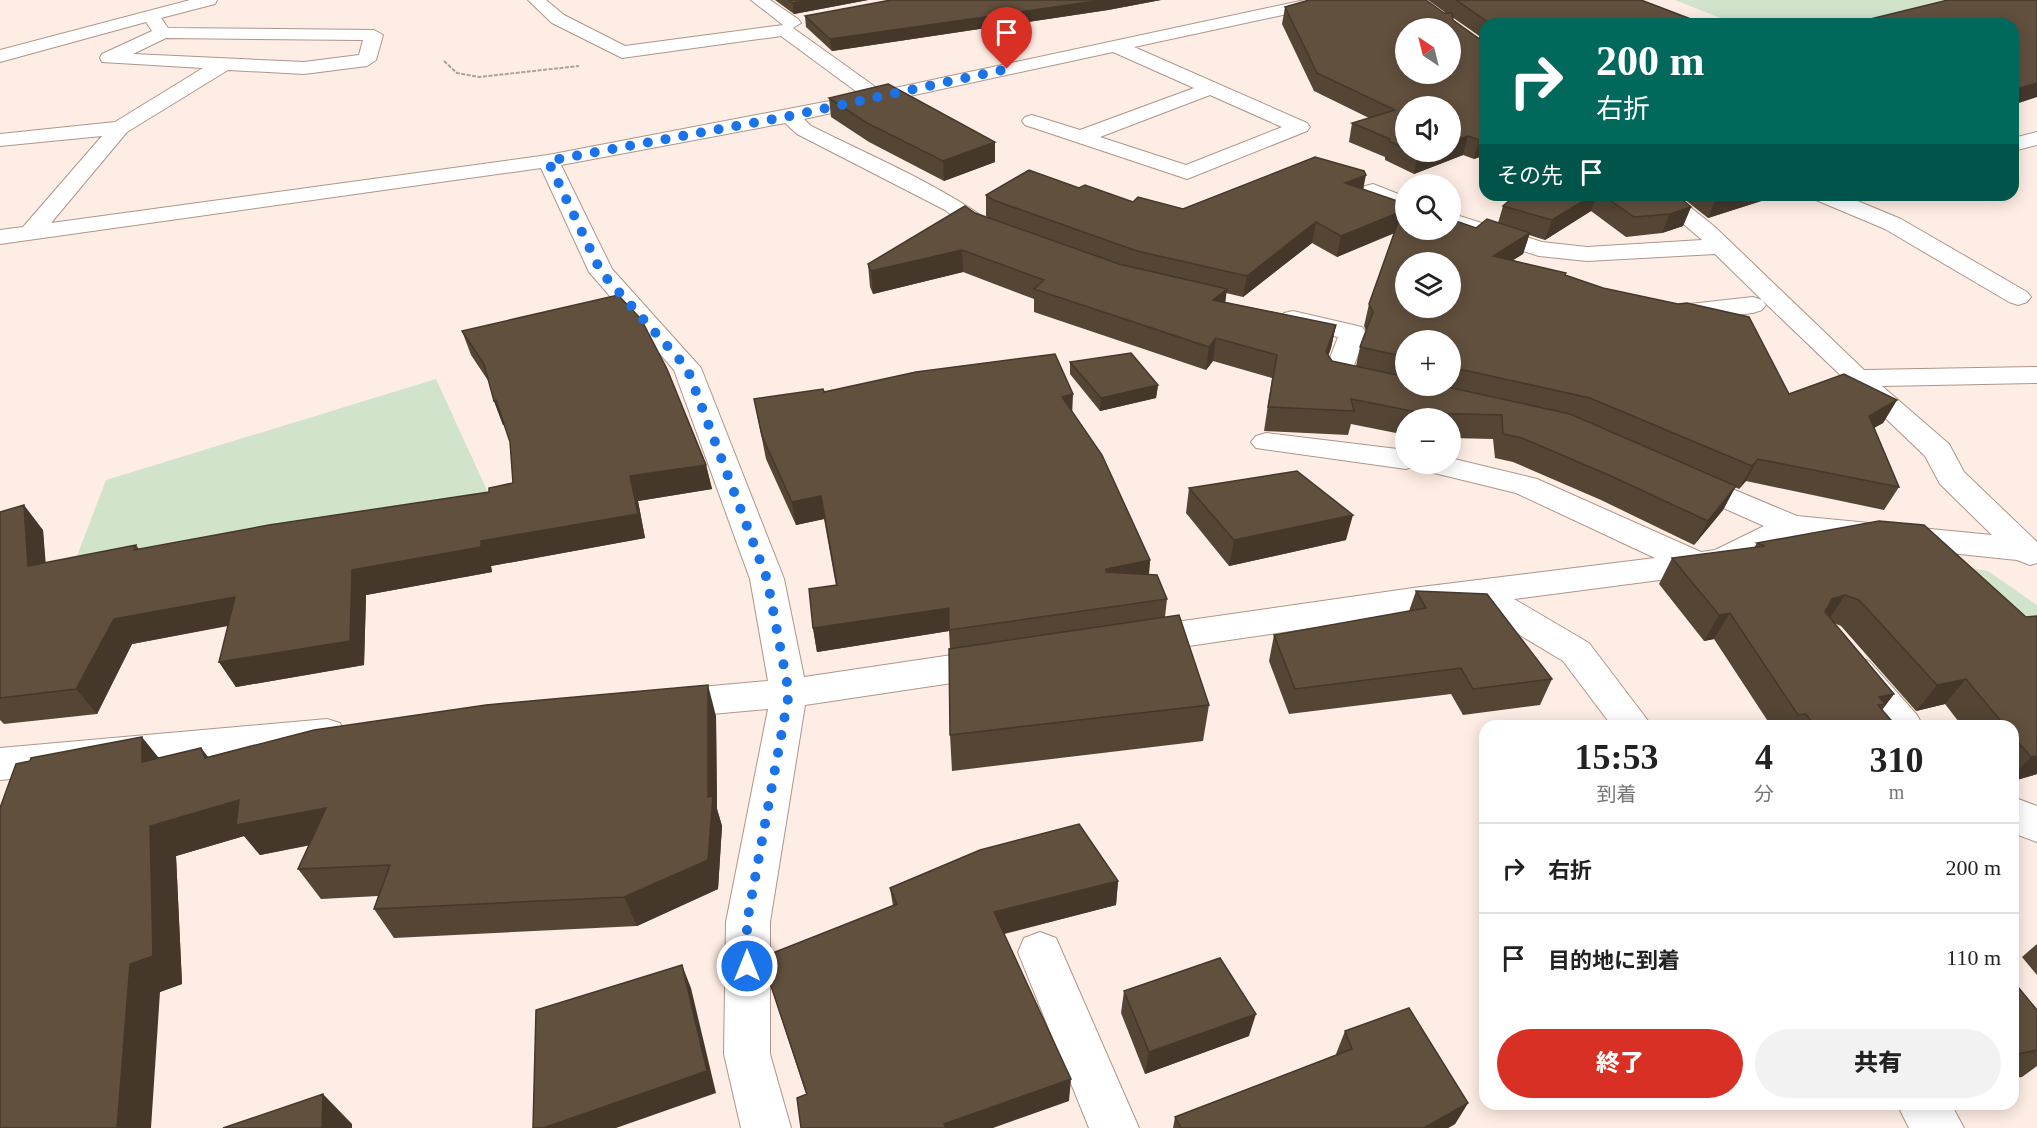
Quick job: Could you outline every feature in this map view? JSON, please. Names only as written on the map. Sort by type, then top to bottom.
[{"type":"street","points":[[0,56],[209,0]]},
{"type":"street","points":[[536,0],[558,19],[622,52],[795,23]]},
{"type":"street","points":[[759,0],[795,23],[877,97]]},
{"type":"street","points":[[0,237],[548,161],[790,116],[1329,0]]},
{"type":"street","points":[[1226,4],[1254,16]]},
{"type":"street","points":[[150,16],[163,33]]},
{"type":"street","points":[[163,33],[374,34],[366,60],[304,68],[110,58],[163,33]]},
{"type":"street","points":[[1032,121],[1187,172],[1300,127],[1115,46]]},
{"type":"street","points":[[30,232],[120,128],[224,64]]},
{"type":"street","points":[[1080,137],[1211,88]]},
{"type":"street","points":[[790,116],[804,130],[953,205],[984,228],[1017,240]]},
{"type":"street","points":[[0,140],[120,128]]},
{"type":"street","points":[[2019,143],[2037,138]]},
{"type":"street","points":[[548,161],[601,272],[687,368],[767,579],[789,693],[747,922],[747,1054],[766,1128]]},
{"type":"street","points":[[1373,190],[1395,200]]},
{"type":"street","points":[[1669,201],[1720,246],[1857,378],[1938,450],[1951,477],[2031,555]]},
{"type":"street","points":[[1838,201],[1893,224],[2018,297]]},
{"type":"street","points":[[1461,224],[1587,265],[1720,246]]},
{"type":"street","points":[[1646,310],[1669,315],[1753,305]]},
{"type":"street","points":[[1274,315],[1353,333],[1337,376],[1390,389]]},
{"type":"street","points":[[1857,378],[2037,375]]},
{"type":"street","points":[[1266,442],[1395,458]]},
{"type":"street","points":[[1461,470],[1526,486],[1696,563]]},
{"type":"street","points":[[1665,470],[1792,526],[2031,555]]},
{"type":"street","points":[[1107,646],[1413,600],[1721,561],[1792,526]]},
{"type":"street","points":[[1413,600],[1502,608],[1542,630],[1576,652],[1628,720]]},
{"type":"street","points":[[1835,645],[1899,720]]},
{"type":"street","points":[[636,707],[789,693],[1025,658]]},
{"type":"street","points":[[19,773],[364,731]]},
{"type":"street","points":[[2019,816],[2037,825]]},
{"type":"street","points":[[1040,952],[1114,1128]]},
{"type":"street","points":[[1926,1110],[1939,1128]]},
{"type":"green space","points":[[1675,0],[1977,0],[1897,18],[1720,18]]},
{"type":"green space","points":[[436,379],[491,499],[72,569],[106,480]]},
{"type":"green space","points":[[1927,560],[1988,571],[2037,605],[2037,629]]},
{"type":"building","points":[[789,0],[808,0],[793,3]]},
{"type":"building","points":[[891,0],[1103,0],[830,39],[805,16]]},
{"type":"building","points":[[1309,0],[1426,0],[1444,13],[1452,13],[1453,18],[1395,18],[1395,84],[1461,84],[1461,26],[1479,39],[1479,140],[1468,136],[1461,138],[1461,96],[1395,96],[1395,110],[1317,73],[1285,7]]},
{"type":"building","points":[[1456,0],[1641,0],[1688,18],[1482,18]]},
{"type":"building","points":[[1948,0],[2037,0],[2037,83],[2019,88],[2019,18],[1874,18]]},
{"type":"building","points":[[888,84],[995,142],[943,161],[867,123],[829,98]]},
{"type":"building","points":[[1395,110],[1395,144],[1389,141],[1390,139],[1352,123]]},
{"type":"building","points":[[1315,157],[1364,171],[1366,175],[1345,183],[1395,200],[1395,214],[1341,236],[1316,222],[1247,276],[1137,251],[993,200],[986,195],[1029,170],[1079,188],[1085,185],[1133,202],[1138,197],[1183,209]]},
{"type":"building","points":[[1509,201],[1583,201],[1552,220],[1503,206]]},
{"type":"building","points":[[1611,201],[1684,201],[1691,207],[1670,214],[1634,217]]},
{"type":"building","points":[[965,206],[975,213],[1119,264],[1227,289],[1213,300],[1336,325],[1326,352],[1332,361],[1395,375],[1395,396],[1461,396],[1461,390],[1570,414],[1736,486],[1708,521],[1522,438],[1503,434],[1502,415],[1461,414],[1461,408],[1397,408],[1351,399],[1354,411],[1268,407],[1277,355],[1216,338],[1209,347],[1034,289],[1044,280],[962,250],[871,271],[868,264]]},
{"type":"building","points":[[1487,219],[1530,233],[1493,256],[1566,273],[1565,275],[1603,288],[1749,317],[1789,394],[1844,374],[1897,400],[1869,416],[1899,487],[1758,459],[1752,466],[1590,398],[1461,369],[1461,330],[1395,330],[1395,355],[1360,347],[1373,312],[1369,304],[1395,231],[1395,240],[1461,240],[1461,223],[1476,228]]},
{"type":"building","points":[[618,295],[641,319],[667,369],[706,465],[630,476],[638,514],[481,541],[481,547],[352,570],[350,641],[219,662],[235,597],[114,619],[76,689],[0,698],[0,512],[24,505],[28,566],[136,545],[134,550],[269,525],[489,492],[489,488],[513,483],[510,442],[496,400],[494,401],[484,364],[462,331]]},
{"type":"building","points":[[1131,353],[1158,385],[1101,398],[1070,362]]},
{"type":"building","points":[[1055,354],[1073,394],[1062,397],[1102,455],[1150,560],[1106,569],[1106,572],[1157,575],[1167,599],[949,630],[949,608],[813,628],[809,589],[837,585],[821,496],[792,502],[762,436],[754,399],[823,389],[824,392],[916,372]]},
{"type":"building","points":[[1297,471],[1353,515],[1234,540],[1189,488]]},
{"type":"building","points":[[1879,521],[1924,525],[2026,617],[2037,616],[2037,756],[2031,757],[2019,743],[2019,720],[2000,720],[1966,679],[1937,685],[1859,600],[1845,595],[1832,599],[1825,612],[1894,694],[1879,697],[1885,704],[1878,705],[1891,720],[1810,720],[1806,714],[1798,715],[1730,613],[1719,615],[1672,558],[1765,546],[1757,543]]},
{"type":"building","points":[[1416,591],[1487,594],[1552,679],[1473,689],[1461,668],[1295,689],[1274,635],[1426,608]]},
{"type":"building","points":[[1179,615],[1209,705],[950,735],[949,649]]},
{"type":"building","points":[[708,685],[708,797],[713,796],[708,860],[624,897],[374,909],[390,865],[298,869],[326,808],[236,825],[239,800],[150,826],[153,956],[130,964],[117,1128],[0,1128],[0,808],[16,764],[30,761],[31,758],[142,737],[142,762],[201,748],[205,758],[314,730],[486,705]]},
{"type":"building","points":[[1079,824],[1118,881],[994,912],[1071,1079],[944,1124],[946,1128],[801,1128],[797,1098],[807,1094],[765,968],[765,956],[897,904],[890,888],[980,850]]},
{"type":"building","points":[[1220,958],[1256,1014],[1149,1052],[1124,991]]},
{"type":"building","points":[[682,965],[707,1071],[543,1128],[533,1128],[536,1010]]},
{"type":"building","points":[[2019,988],[2037,1010],[2037,1050],[2019,1054]]},
{"type":"building","points":[[1409,1008],[1468,1103],[1424,1128],[1181,1128],[1175,1117],[1352,1049],[1345,1031]]},
{"type":"building","points":[[323,1094],[322,1128],[223,1128]]},
{"type":"route","points":[[747,966],[747,922],[789,693],[767,579],[687,368],[601,272],[548,161],[790,116],[1007,69]]}]
